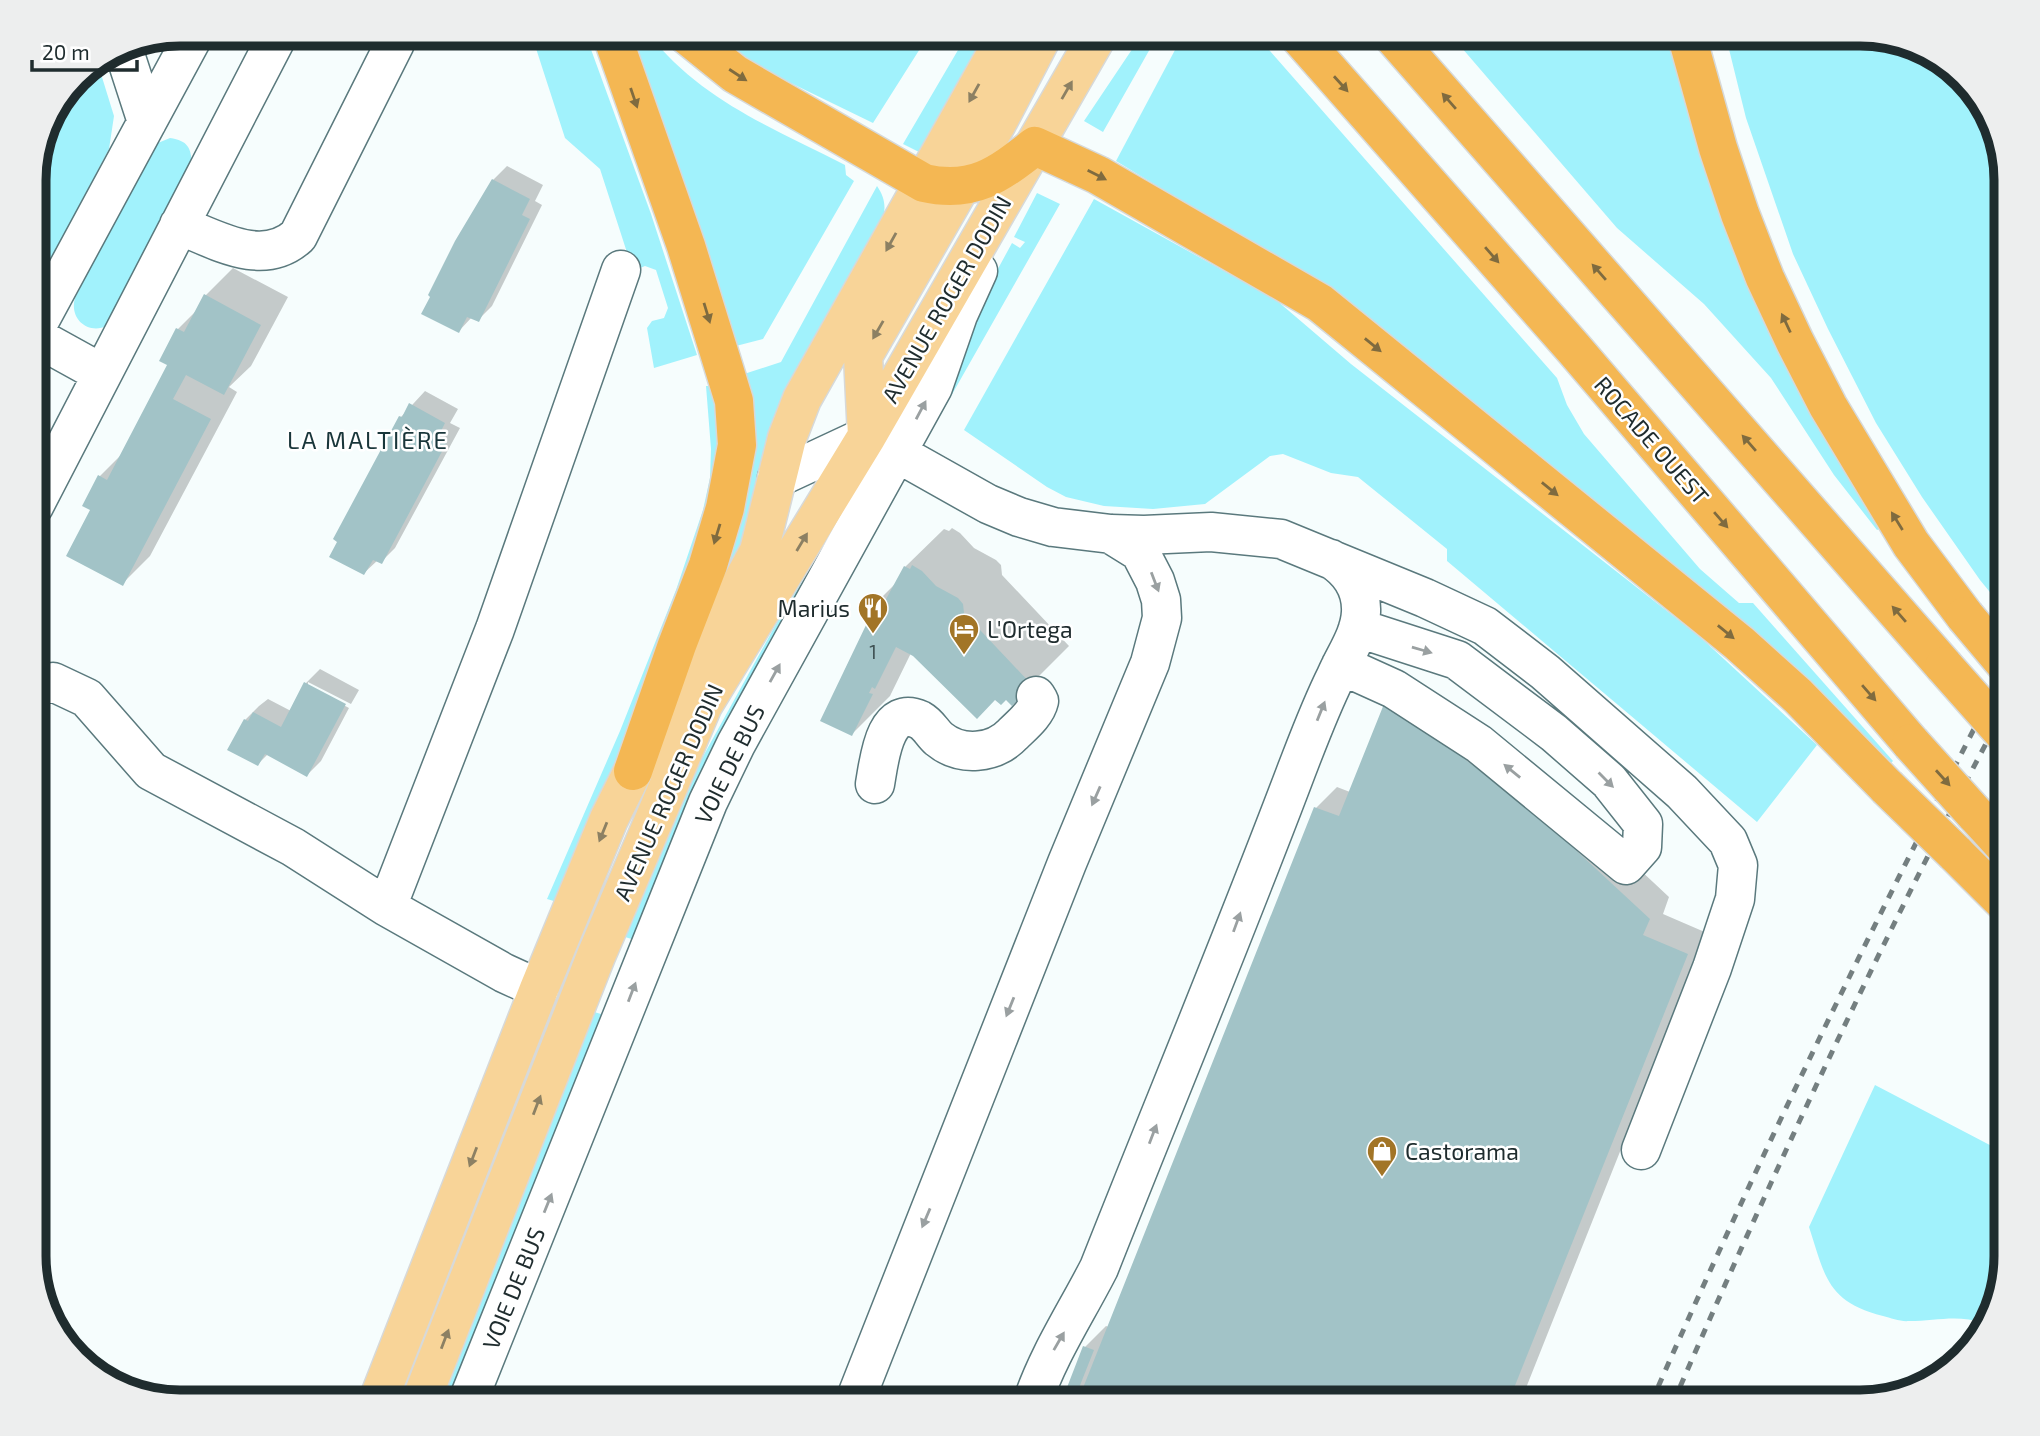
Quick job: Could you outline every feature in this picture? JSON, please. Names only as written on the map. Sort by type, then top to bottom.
[{"type":"highway","points":[[616,46],[686,246],[734,401],[737,444],[725,508],[708,565],[633,771]]},
{"type":"highway","points":[[700,46],[735,74],[943,185],[999,174],[1035,146],[1098,175],[1320,303],[1739,643],[1798,696],[1994,892]]},
{"type":"highway","name":"ROCADE OUEST","points":[[1307,46],[1610,391],[1911,743],[1994,835]]},
{"type":"highway","points":[[1401,46],[1994,722]]},
{"type":"highway","points":[[1690,46],[1718,148],[1740,214],[1765,278],[1795,342],[1828,406],[1911,544],[1994,651]]},
{"type":"main road","points":[[882,444],[863,356],[943,185],[1002,46]]},
{"type":"main road","points":[[943,185],[997,123],[1037,46]]},
{"type":"main road","name":"AVENUE ROGER DODIN","points":[[425,1390],[596,956],[703,705],[882,444],[1035,146],[1092,46]]},
{"type":"main road","points":[[997,123],[1035,146]]},
{"type":"main road","name":"AVENUE ROGER DODIN","points":[[382,1390],[608,820],[633,771],[705,650],[759,551],[788,438],[802,399],[943,185]]},
{"type":"lane","points":[[46,311],[188,46]]},
{"type":"lane","points":[[46,482],[272,46]]},
{"type":"lane","points":[[179,225],[250,251],[266,251],[288,245],[298,236],[393,46]]},
{"type":"lane","points":[[126,58],[147,122]]},
{"type":"lane","points":[[387,907],[495,629],[621,270]]},
{"type":"lane","points":[[46,341],[101,373]]},
{"type":"lane","points":[[777,478],[882,444],[988,504],[1053,527],[1144,536],[1211,532],[1281,539],[1426,598],[1485,626],[1545,672],[1682,792],[1728,841],[1738,865],[1735,899],[1712,968],[1641,1150]]},
{"type":"lane","name":"VOIE DE BUS","points":[[472,1390],[708,802],[882,444]]},
{"type":"lane","points":[[859,1390],[1062,876],[1150,663],[1162,618],[1161,600],[1140,552],[1111,534]]},
{"type":"lane","points":[[1037,1390],[1057,1342],[1072,1320],[1099,1268],[1297,770],[1358,628],[1360,604],[1354,580],[1343,566],[1329,558]]},
{"type":"lane","points":[[1341,664],[1394,689],[1479,744],[1626,865],[1642,847],[1643,824],[1609,781],[1544,726],[1457,660],[1358,628]]},
{"type":"lane","points":[[46,684],[53,682],[87,698],[151,771],[293,847],[387,907],[504,973],[539,989]]},
{"type":"lane","points":[[876,784],[881,747],[887,733],[900,720],[919,720],[929,726],[939,739],[952,746],[976,751],[995,748],[1010,738],[1037,709],[1039,701],[1036,696]]},
{"type":"shaded area","points":[[535,46],[590,46],[651,214],[697,355],[654,368],[647,328],[652,321],[664,318],[668,308],[656,270],[645,266],[633,271],[600,169],[565,138]]},
{"type":"shaded area","points":[[628,46],[659,46],[690,77],[714,94],[738,110],[845,165],[846,175],[854,181],[763,339],[732,347]]},
{"type":"shaded area","points":[[718,46],[922,46],[873,123]]},
{"type":"shaded area","points":[[960,46],[989,46],[919,152],[903,144]]},
{"type":"shaded area","points":[[1134,46],[1152,46],[1103,132],[1084,121]]},
{"type":"shaded area","points":[[1177,46],[1266,46],[1557,378],[1567,405],[1584,434],[1700,569],[1739,603],[1753,603],[1893,761],[1887,767],[1208,217],[1116,161]]},
{"type":"shaded area","points":[[1460,46],[1677,46],[1885,527],[1877,530],[1834,475],[1771,378],[1704,304],[1617,228]]},
{"type":"shaded area","points":[[1728,46],[1860,46],[1886,48],[1903,53],[1942,73],[1967,98],[1981,121],[1990,145],[1994,180],[1994,597],[1922,497],[1876,423],[1793,254],[1746,118]]},
{"type":"shaded area","points":[[100,72],[114,116],[109,149],[46,268],[46,171],[50,145],[59,121],[73,98]]},
{"type":"shaded area","points":[[170,138],[187,146],[192,165],[107,326],[87,326],[77,318],[75,298],[153,145]]},
{"type":"shaded area","points":[[877,186],[883,197],[884,208],[880,230],[738,567],[723,559],[744,374],[781,362]]},
{"type":"shaded area","points":[[1037,193],[1060,204],[925,442],[922,434],[988,287],[1012,243],[1020,248],[1025,242],[1014,237]]},
{"type":"shaded area","points":[[1094,199],[1275,299],[1351,364],[1699,636],[1817,745],[1757,822],[1447,561],[1447,549],[1358,477],[1331,473],[1283,454],[1270,456],[1205,504],[1153,509],[1104,506],[1066,497],[1047,487],[964,430]]},
{"type":"shaded area","points":[[706,386],[711,386],[717,402],[720,465],[651,681],[557,902],[547,899],[620,731],[676,590],[703,510],[710,478],[711,449]]},
{"type":"shaded area","points":[[824,537],[841,548],[644,943],[622,936],[695,771]]},
{"type":"shaded area","points":[[591,1011],[611,1017],[461,1390],[440,1390]]},
{"type":"shaded area","points":[[1875,1085],[1994,1147],[1994,1265],[1987,1299],[1977,1321],[1956,1318],[1903,1321],[1864,1310],[1850,1303],[1831,1285],[1819,1260],[1809,1227]]},
{"type":"building","points":[[492,179],[530,199],[522,215],[530,219],[479,322],[467,317],[459,333],[421,314],[455,241]]},
{"type":"building","points":[[204,294],[261,325],[224,395],[186,375],[173,399],[211,419],[123,586],[66,556],[90,510],[82,506],[98,475],[107,480],[167,365],[159,361],[176,328],[184,332]]},
{"type":"building","points":[[409,403],[445,423],[438,437],[447,442],[382,564],[373,560],[364,575],[329,557],[337,542],[333,539],[399,416],[402,417]]},
{"type":"building","points":[[912,565],[936,586],[958,598],[963,604],[964,613],[1032,685],[1012,706],[1006,700],[1001,705],[995,700],[977,719],[913,656],[896,647],[875,689],[872,687],[869,693],[873,694],[852,736],[820,721],[879,598],[885,601],[904,566],[910,569]]},
{"type":"building","points":[[304,682],[346,704],[307,777],[265,754],[258,766],[227,750],[244,719],[248,721],[253,712],[281,727]]},
{"type":"building","name":"Castorama","points":[[1386,699],[1539,816],[1650,919],[1643,935],[1688,954],[1513,1390],[1082,1390],[1314,807],[1339,816]]},
{"type":"building","points":[[1083,1346],[1094,1350],[1078,1390],[1066,1390]]},
{"type":"railway","points":[[1657,1390],[1735,1216],[1823,1031],[1994,691]]},
{"type":"railway","points":[[1679,1390],[1833,1050],[1994,729]]},
{"type":"place","name":"Marius","points":[[873,635]]},
{"type":"place","name":"L'Ortega","points":[[964,656]]},
{"type":"place","name":"Castorama","points":[[1382,1178]]},
{"type":"district","name":"LA MALTIÈRE","points":[[368,439]]}]
